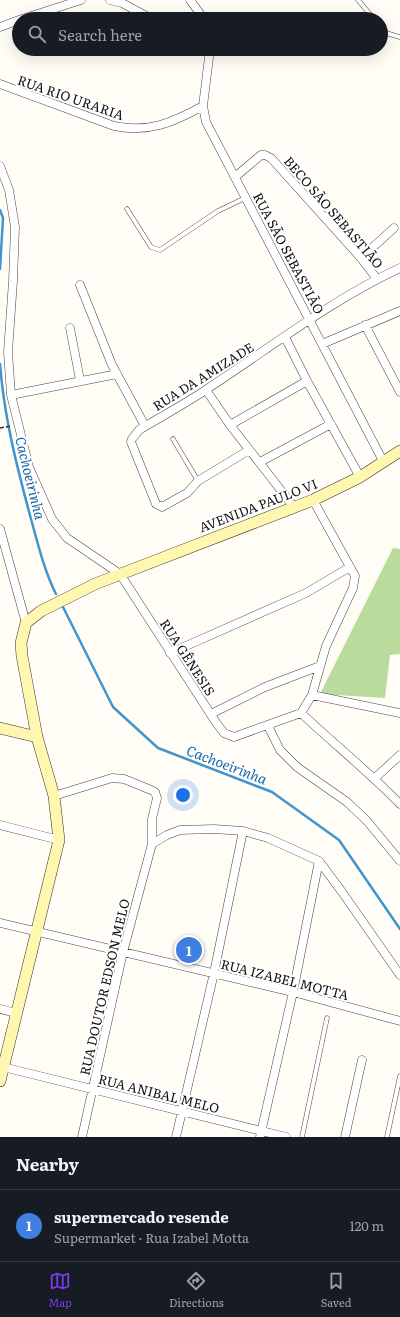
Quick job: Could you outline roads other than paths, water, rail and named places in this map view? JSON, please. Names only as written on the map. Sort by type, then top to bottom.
[{"type":"street","points":[[43,12],[80,0]]},
{"type":"street","points":[[110,0],[138,12]]},
{"type":"street","points":[[190,0],[199,12]]},
{"type":"street","points":[[0,27],[12,23]]},
{"type":"street","name":"RUA SÃO SEBASTIÃO","points":[[209,56],[203,106],[206,122],[383,461]]},
{"type":"street","name":"RUA RIO URARIA","points":[[0,84],[114,126],[137,130],[158,126],[191,113],[203,106]]},
{"type":"street","name":"BECO SÃO SEBASTIÃO","points":[[234,177],[261,155],[268,156],[361,258],[377,279]]},
{"type":"street","points":[[0,166],[9,190],[15,227],[8,352],[11,395],[29,467],[52,519],[67,538],[120,574]]},
{"type":"street","points":[[361,258],[394,228]]},
{"type":"street","name":"BECO SÃO SEBASTIÃO","points":[[310,319],[377,279],[400,268]]},
{"type":"street","points":[[80,285],[117,374],[145,426]]},
{"type":"street","points":[[322,344],[400,311]]},
{"type":"street","name":"RUA DA AMIZADE","points":[[198,480],[187,493],[166,506],[160,507],[156,504],[139,464],[131,442],[132,439],[139,430],[206,390],[310,319]]},
{"type":"street","points":[[365,325],[400,392]]},
{"type":"street","points":[[70,328],[80,380]]},
{"type":"street","points":[[285,337],[307,381],[360,477]]},
{"type":"street","points":[[11,395],[80,380],[117,374]]},
{"type":"street","points":[[230,425],[307,381]]},
{"type":"street","points":[[206,390],[230,425],[294,507]]},
{"type":"street","points":[[260,462],[331,424]]},
{"type":"street","points":[[198,480],[249,450]]},
{"type":"street","name":"AVENIDA PAULO VI","points":[[26,623],[41,611],[95,584],[314,500],[360,477],[400,451]]},
{"type":"street","points":[[314,500],[355,576],[353,588],[326,646],[312,695],[301,713],[268,726],[280,750],[297,767],[347,802],[367,821],[400,860]]},
{"type":"street","points":[[0,1081],[38,931],[59,840],[54,796],[37,736],[22,656],[21,643],[26,623],[1,534]]},
{"type":"street","points":[[170,653],[306,593],[350,567]]},
{"type":"street","name":"RUA GÊNESIS","points":[[120,574],[170,653],[224,733],[234,737],[268,726]]},
{"type":"street","points":[[211,714],[266,687],[320,666]]},
{"type":"street","points":[[312,695],[400,713]]},
{"type":"street","points":[[301,713],[338,748],[375,778],[400,804]]},
{"type":"street","points":[[0,728],[37,736]]},
{"type":"street","points":[[375,778],[400,755]]},
{"type":"street","name":"RUA DOUTOR EDSON MELO","points":[[54,796],[112,778],[124,779],[140,785],[155,792],[157,795],[157,801],[152,819],[152,844],[123,952],[82,1137]]},
{"type":"street","points":[[0,825],[59,840]]},
{"type":"street","points":[[152,844],[167,835],[180,830],[214,829],[243,831],[268,838],[318,861],[342,892],[400,975]]},
{"type":"street","points":[[176,1137],[214,973],[243,831]]},
{"type":"street","points":[[260,1134],[293,992],[318,861]]},
{"type":"street","name":"RUA IZABEL MOTTA","points":[[0,923],[293,992],[400,1021]]},
{"type":"street","points":[[0,1009],[16,1013]]},
{"type":"street","points":[[344,1137],[362,1060]]},
{"type":"street","name":"RUA ANIBAL MELO","points":[[3,1067],[182,1110],[260,1134],[286,1137]]},
{"type":"lane","points":[[358,0],[368,12]]},
{"type":"lane","points":[[388,33],[400,37]]},
{"type":"lane","points":[[128,209],[151,247],[160,250],[218,211],[246,197]]},
{"type":"lane","points":[[173,439],[198,480]]},
{"type":"lane","points":[[302,1137],[327,1018]]},
{"type":"lane","points":[[387,1137],[400,1076]]},
{"type":"waterway","name":"Cachoeirinha","points":[[0,210],[3,218],[0,269]]},
{"type":"waterway","name":"Cachoeirinha","points":[[0,364],[8,423],[16,461],[42,557],[56,594]]},
{"type":"waterway","name":"Cachoeirinha","points":[[63,607],[113,707],[158,748],[272,792],[339,840],[400,929]]},
{"type":"place","name":"supermercado resende","points":[[189,950]]}]
